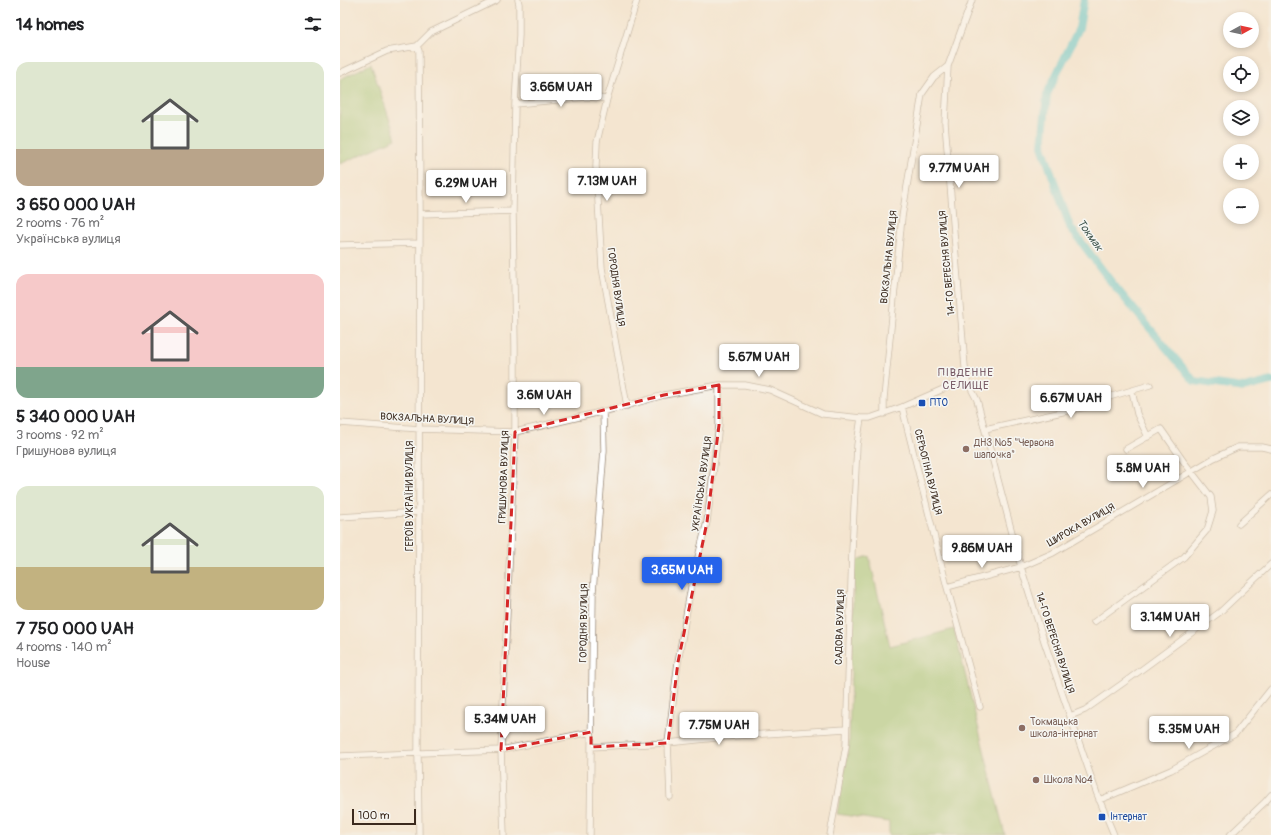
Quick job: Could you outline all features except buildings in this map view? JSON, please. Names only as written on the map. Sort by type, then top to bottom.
[{"type":"street","points":[[340,73],[387,51],[417,46],[431,32],[497,0]]},
{"type":"street","name":"ГРИШУНОВА ВУЛИЦЯ","points":[[504,835],[501,750],[515,432],[513,211],[515,104],[519,35],[518,0]]},
{"type":"street","name":"ГОРОДНЯ ВУЛИЦЯ","points":[[627,406],[602,268],[596,142],[607,99],[637,0]]},
{"type":"street","name":"14-ГО ВЕРЕСНЯ ВУЛИЦЯ","points":[[972,0],[948,66],[945,123],[966,379],[977,400],[1021,567],[1044,641],[1099,800],[1114,835]]},
{"type":"street","name":"ГЕРОЇВ УКРАЇНИ ВУЛИЦЯ","points":[[417,46],[419,51],[420,214],[419,835]]},
{"type":"street","name":"ВОКЗАЛЬНА ВУЛИЦЯ","points":[[884,414],[884,398],[902,217],[922,94],[934,77],[948,66]]},
{"type":"street","points":[[515,104],[589,97],[607,99]]},
{"type":"street","points":[[420,214],[513,211]]},
{"type":"street","points":[[340,244],[420,243]]},
{"type":"street","name":"ВОКЗАЛЬНА ВУЛИЦЯ","points":[[340,423],[420,429],[515,432],[627,406],[664,395],[719,385],[745,385],[770,390],[823,414],[870,418],[902,407],[966,379]]},
{"type":"street","name":"УКРАЇНСЬКА ВУЛИЦЯ","points":[[670,797],[668,743],[678,662],[692,581],[707,522],[719,425],[719,385]]},
{"type":"street","points":[[985,429],[1099,404],[1109,397],[1150,385]]},
{"type":"street","points":[[1132,391],[1137,414],[1148,437]]},
{"type":"street","name":"СЕРЬОГІНА ВУЛИЦЯ","points":[[902,407],[947,588],[980,706]]},
{"type":"street","name":"ГОРОДНЯ ВУЛИЦЯ","points":[[590,835],[593,592],[604,450],[603,411]]},
{"type":"street","name":"САДОВА ВУЛИЦЯ","points":[[830,835],[846,746],[852,551],[857,445],[861,418]]},
{"type":"street","points":[[1094,622],[1184,557],[1207,530],[1213,511],[1211,497],[1190,471],[1161,429],[1126,449]]},
{"type":"street","name":"ШИРОКА ВУЛИЦЯ","points":[[1021,567],[1053,553],[1214,458],[1238,447],[1262,447],[1271,450]]},
{"type":"street","points":[[1239,524],[1271,495]]},
{"type":"street","points":[[340,516],[419,512]]},
{"type":"street","points":[[1070,716],[1084,710],[1126,681],[1220,612],[1271,564]]},
{"type":"street","points":[[947,588],[1021,567]]},
{"type":"street","points":[[1099,800],[1112,796],[1171,770],[1235,734],[1271,689]]},
{"type":"street","points":[[591,747],[668,743],[735,736],[846,729]]},
{"type":"street","points":[[340,756],[501,750],[591,732]]},
{"type":"street","points":[[1230,835],[1271,795]]},
{"type":"highlighted area","points":[[719,385],[719,425],[707,522],[678,662],[668,743],[591,747],[591,732],[501,750],[515,432],[664,395]]},
{"type":"green space","points":[[371,64],[396,139],[340,164],[340,79]]},
{"type":"green space","points":[[869,556],[890,646],[954,629],[1005,835],[889,835],[889,822],[837,814],[849,746],[854,561]]},
{"type":"waterway","name":"Токмак","points":[[1084,0],[1079,28],[1047,94],[1042,146],[1070,227],[1112,283],[1194,381],[1244,388],[1271,381]]},
{"type":"place","name":"ПТО","points":[[922,403]]},
{"type":"place","name":"ДНЗ №5 \"Червона шапочка\"","points":[[966,449]]},
{"type":"place","name":"Токмацька школа-інтернат","points":[[1022,728]]},
{"type":"place","name":"Школа №4","points":[[1036,780]]},
{"type":"place","name":"Інтернат","points":[[1102,817]]},
{"type":"district","name":"ПІВДЕННЕ СЕЛИЩЕ","points":[[966,378]]}]
